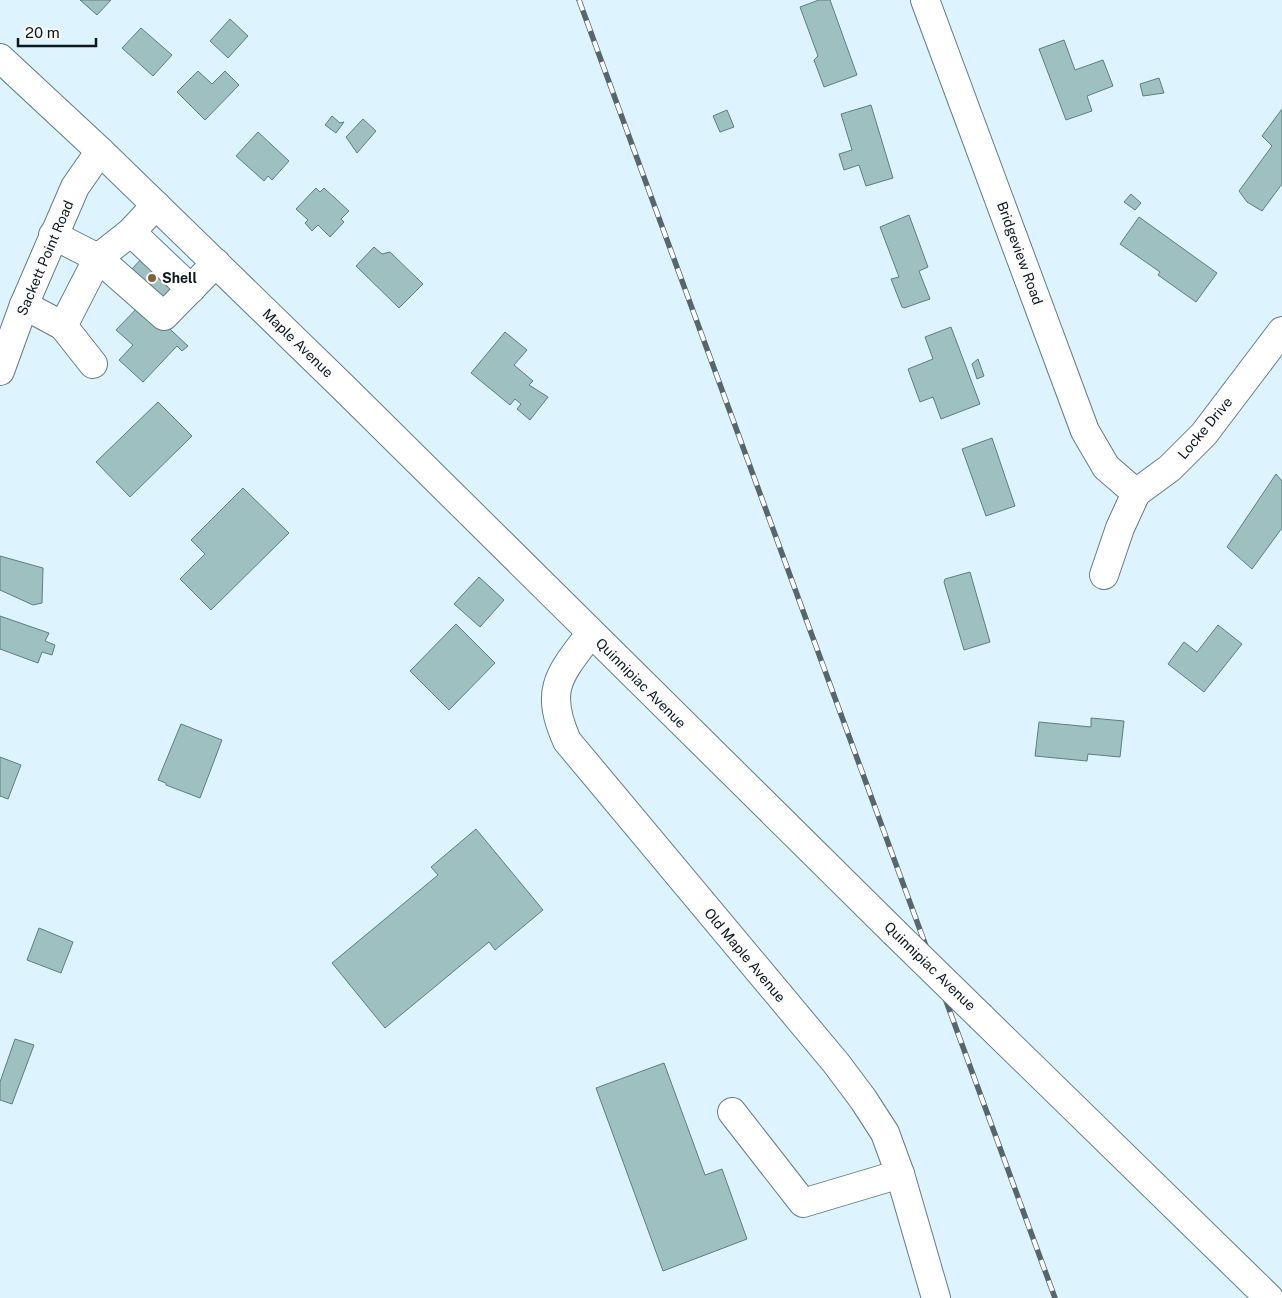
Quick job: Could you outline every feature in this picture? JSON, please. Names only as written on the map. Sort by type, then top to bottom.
[{"type":"street","name":"Bridgeview Road","points":[[925,0],[1085,431],[1106,467],[1136,493]]},
{"type":"street","name":"Maple Avenue","points":[[0,58],[100,150],[591,633]]},
{"type":"street","name":"Sackett Point Road","points":[[0,371],[24,305],[53,235],[78,180],[100,150]]},
{"type":"street","points":[[63,326],[98,258],[131,232],[156,205]]},
{"type":"street","points":[[131,232],[191,288]]},
{"type":"street","points":[[53,235],[98,258],[164,316],[216,263]]},
{"type":"street","points":[[24,305],[63,326],[93,364]]},
{"type":"street","name":"Locke Drive","points":[[1104,575],[1120,528],[1136,493],[1170,468],[1204,434],[1282,331]]},
{"type":"street","name":"Quinnipiac Avenue","points":[[591,633],[894,932],[1270,1298]]},
{"type":"street","name":"Old Maple Avenue","points":[[591,633],[564,668],[554,692],[556,717],[567,741],[864,1099],[884,1133],[900,1174],[936,1298]]},
{"type":"street","points":[[732,1112],[803,1202],[900,1174]]},
{"type":"building","points":[[80,0],[111,0],[97,15]]},
{"type":"building","points":[[819,0],[830,0],[857,75],[824,87],[814,60],[818,56],[800,7]]},
{"type":"building","points":[[230,19],[248,36],[228,58],[210,41]]},
{"type":"building","points":[[141,28],[172,55],[153,76],[122,48]]},
{"type":"building","points":[[1064,40],[1075,70],[1103,60],[1113,86],[1087,96],[1092,111],[1066,120],[1039,49]]},
{"type":"building","points":[[198,71],[212,84],[225,71],[239,85],[205,120],[177,92]]},
{"type":"building","points":[[1159,78],[1164,93],[1143,96],[1140,84]]},
{"type":"building","points":[[871,105],[893,178],[866,186],[859,165],[844,170],[839,154],[852,150],[841,114]]},
{"type":"building","points":[[1282,109],[1282,184],[1262,211],[1247,202],[1239,191],[1272,146],[1262,136]]},
{"type":"building","points":[[727,110],[734,127],[720,132],[713,116]]},
{"type":"building","points":[[332,116],[340,123],[344,122],[336,133],[325,125]]},
{"type":"building","points":[[363,119],[376,131],[357,153],[346,137]]},
{"type":"building","points":[[258,132],[289,161],[272,180],[268,176],[264,181],[236,156]]},
{"type":"building","points":[[316,188],[320,192],[324,188],[349,211],[341,219],[344,222],[330,237],[318,225],[312,231],[305,223],[308,220],[296,209]]},
{"type":"building","points":[[1131,194],[1141,203],[1135,210],[1124,202]]},
{"type":"building","points":[[909,215],[928,267],[919,271],[930,299],[904,308],[891,279],[899,277],[880,227]]},
{"type":"building","points":[[1139,217],[1217,273],[1196,302],[1158,275],[1160,272],[1120,244]]},
{"type":"building","points":[[374,247],[382,254],[390,252],[423,284],[399,308],[356,266]]},
{"type":"building","name":"Shell","points":[[147,253],[178,283],[158,304],[127,274]]},
{"type":"building","points":[[142,303],[188,346],[182,351],[177,346],[143,382],[119,360],[133,345],[116,330]]},
{"type":"building","points":[[951,327],[980,404],[941,419],[933,397],[920,402],[908,369],[933,359],[925,337]]},
{"type":"building","points":[[505,332],[527,350],[514,365],[533,381],[529,385],[548,397],[530,420],[517,409],[521,404],[515,399],[510,405],[471,373]]},
{"type":"building","points":[[978,359],[984,376],[977,379],[972,364]]},
{"type":"building","points":[[158,402],[192,436],[130,497],[96,462]]},
{"type":"building","points":[[992,438],[1015,506],[986,516],[962,449]]},
{"type":"building","points":[[1276,474],[1282,481],[1282,528],[1252,569],[1227,547]]},
{"type":"building","points":[[243,488],[289,533],[211,610],[180,579],[205,554],[191,540]]},
{"type":"building","points":[[0,556],[43,568],[42,603],[33,605],[0,590]]},
{"type":"building","points":[[970,572],[990,642],[964,650],[944,582],[945,579]]},
{"type":"building","points":[[479,577],[504,600],[480,627],[454,604]]},
{"type":"building","points":[[0,616],[49,633],[45,641],[55,645],[52,655],[42,652],[38,663],[0,649]]},
{"type":"building","points":[[456,624],[495,663],[449,710],[410,671]]},
{"type":"building","points":[[1218,625],[1242,644],[1204,692],[1168,664],[1184,642],[1197,652]]},
{"type":"building","points":[[1091,718],[1124,721],[1120,757],[1088,754],[1087,761],[1035,756],[1039,722],[1091,727]]},
{"type":"building","points":[[181,724],[222,740],[200,798],[158,780]]},
{"type":"building","points":[[0,757],[21,765],[8,799],[0,796]]},
{"type":"building","points":[[476,829],[543,910],[495,950],[489,942],[385,1028],[332,963],[438,875],[431,867]]},
{"type":"building","points":[[39,928],[73,942],[61,973],[27,960]]},
{"type":"building","points":[[15,1039],[34,1045],[12,1104],[0,1100],[0,1082]]},
{"type":"building","points":[[664,1063],[705,1175],[722,1169],[747,1239],[663,1271],[596,1088]]},
{"type":"railway","points":[[579,0],[1055,1298]]},
{"type":"place","name":"Shell","points":[[152,278]]}]
